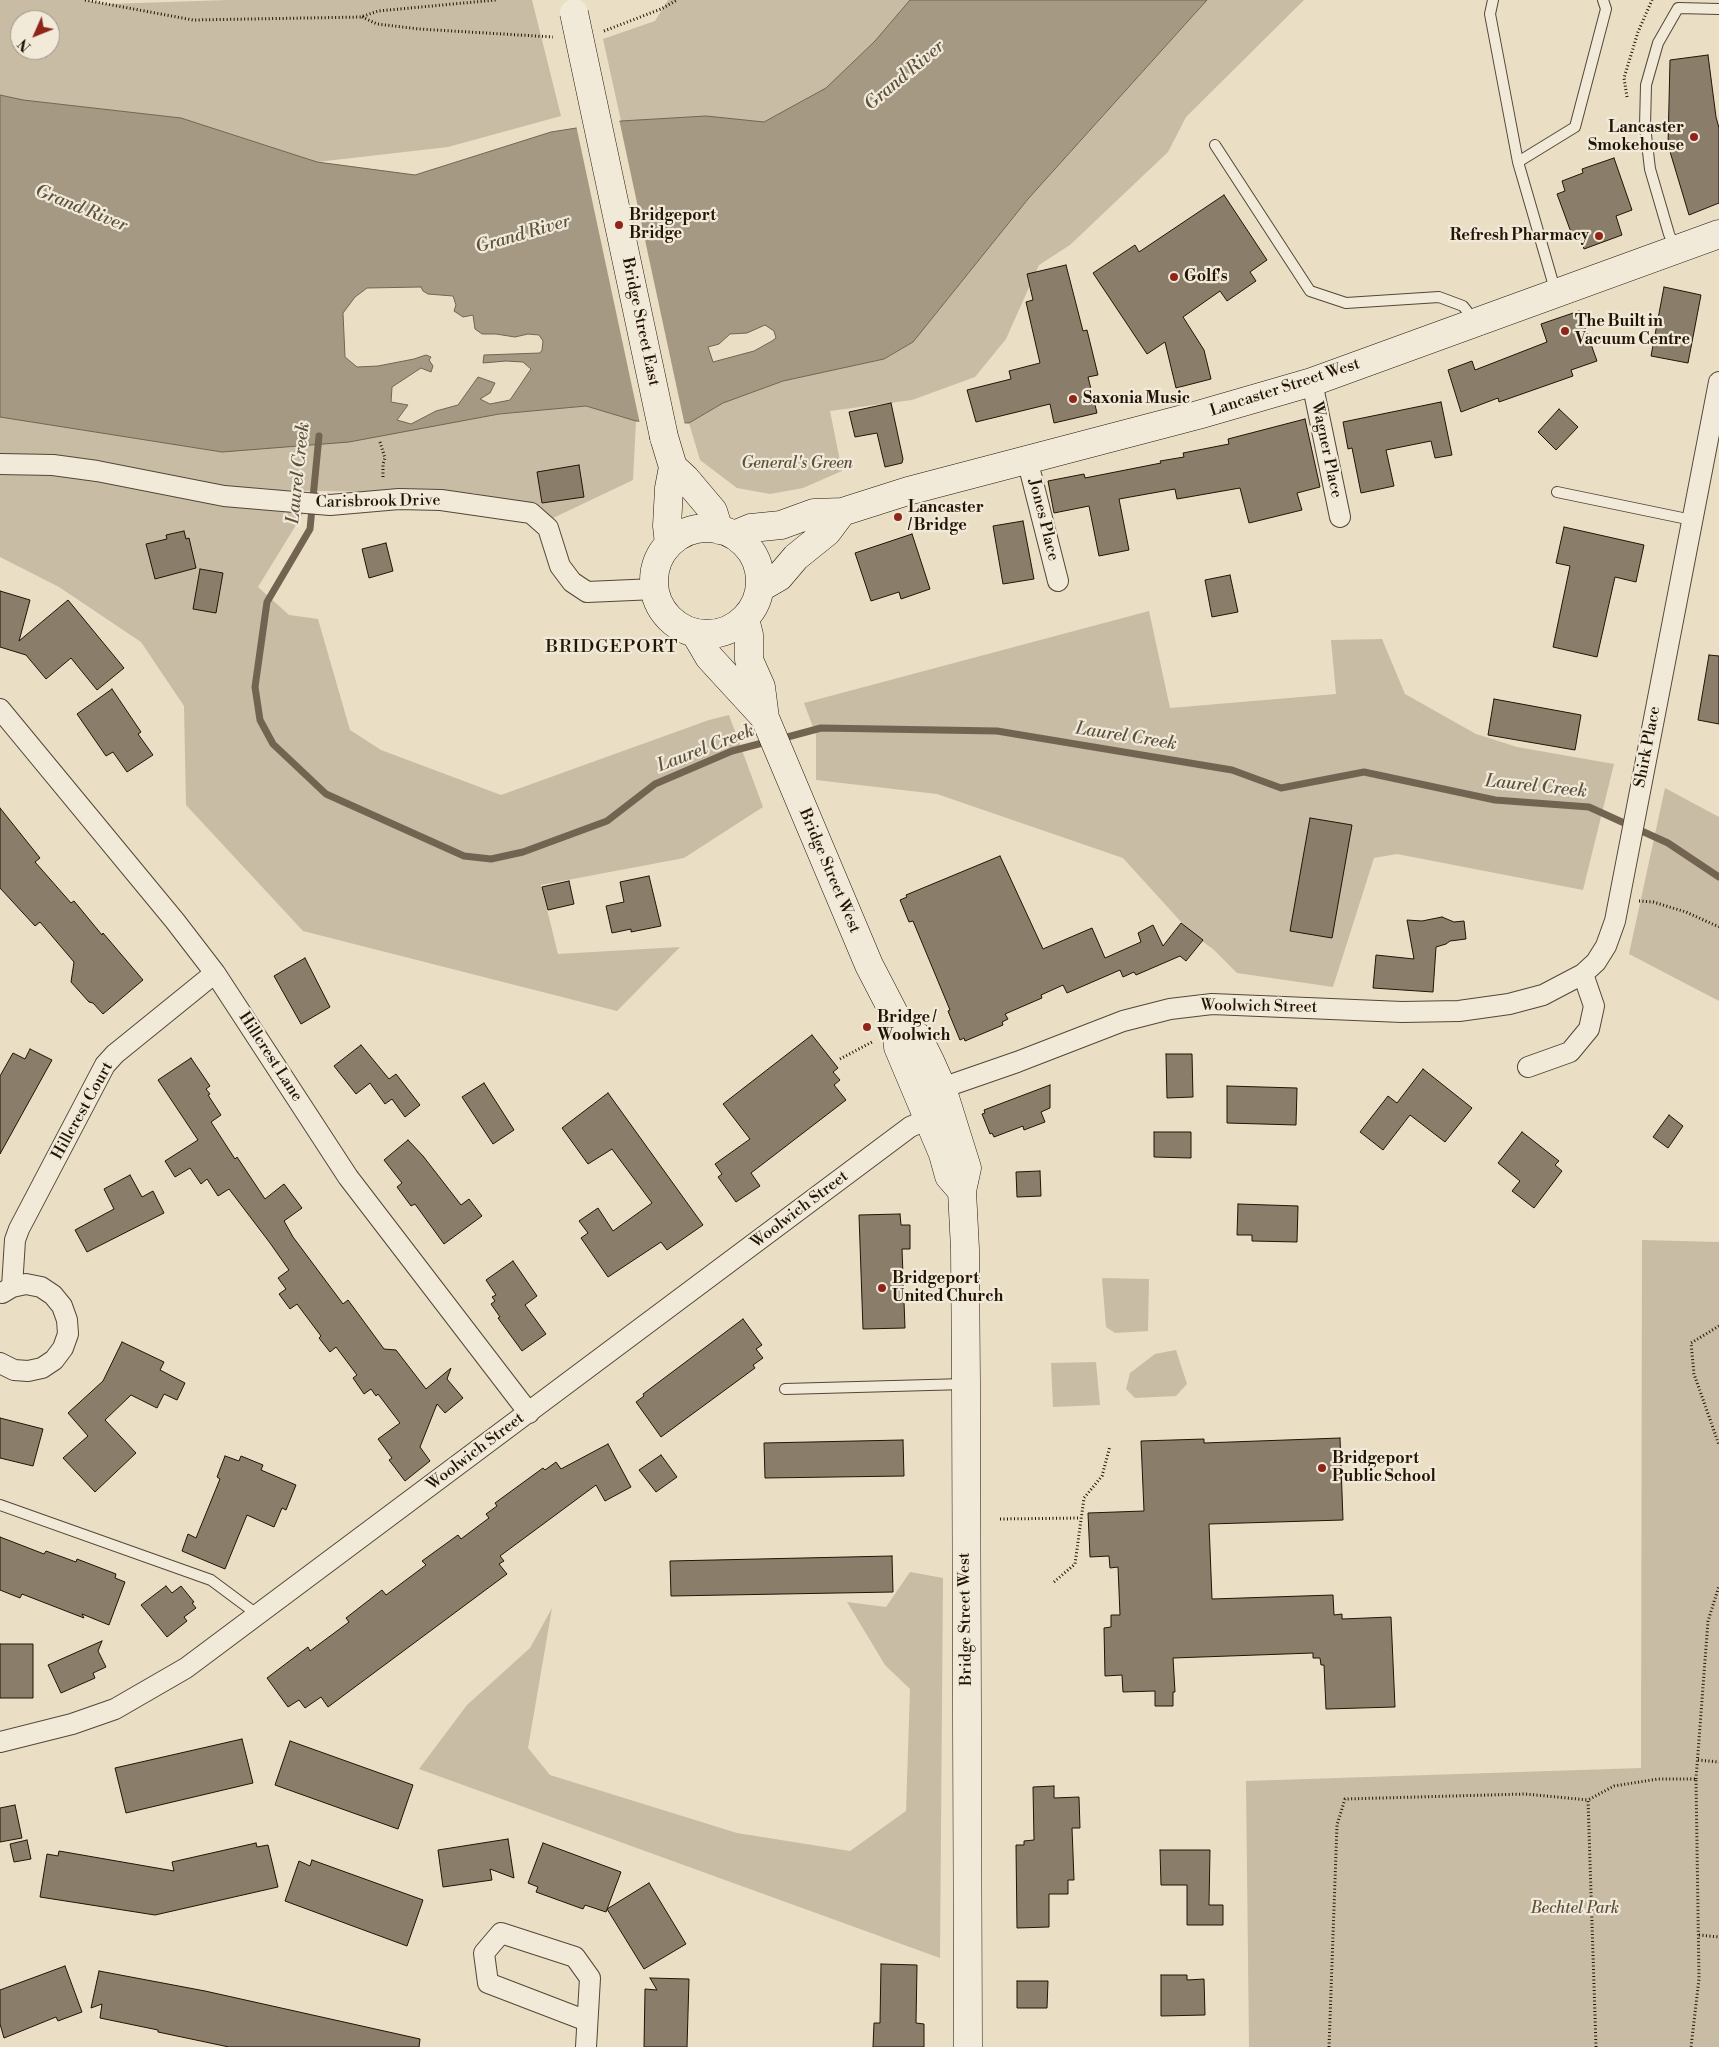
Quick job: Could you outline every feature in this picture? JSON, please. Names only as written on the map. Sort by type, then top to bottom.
[{"type":"main road","name":"Bridge Street East","points":[[572,7],[664,437],[673,467],[669,488],[667,526],[669,544]]},
{"type":"main road","name":"Lancaster Street West","points":[[726,533],[780,525],[814,513],[842,512],[908,491],[1198,415],[1312,382],[1719,234]]},
{"type":"main road","name":"Bridge Street East","points":[[673,467],[686,479],[713,511],[726,533]]},
{"type":"main road","points":[[760,588],[779,577],[796,557],[827,532],[842,512]]},
{"type":"main road","points":[[706,528],[726,533],[752,552],[757,564],[760,588],[755,605],[745,619],[734,628],[708,635],[695,633],[680,627],[668,617],[660,604],[655,589],[654,577],[657,565],[669,544],[680,536],[706,528]]},
{"type":"main road","name":"Bridge Street West","points":[[745,619],[750,635],[749,660],[761,687],[765,718],[869,965],[888,1030],[898,1047],[943,1154],[949,1176],[962,1191]]},
{"type":"main road","name":"Bridge Street West","points":[[695,633],[709,657],[765,718]]},
{"type":"main road","name":"Bridge Street West","points":[[888,1030],[918,1037],[942,1088],[968,1168],[962,1191],[965,1249],[966,1384],[968,2047]]},
{"type":"street","name":"Wagner Place","points":[[1312,382],[1340,517]]},
{"type":"street","name":"Shirk Place","points":[[1583,974],[1596,962],[1606,946],[1614,922],[1692,520],[1715,426],[1719,382]]},
{"type":"street","name":"Jones Place","points":[[1028,459],[1058,581]]},
{"type":"street","name":"Carisbrook Drive","points":[[0,464],[53,465],[97,471],[224,496],[330,505],[399,499],[441,500],[531,514],[548,528],[560,566],[572,582],[587,592],[655,589]]},
{"type":"street","name":"Hillcrest Lane","points":[[0,709],[175,921],[215,973],[348,1178],[529,1412]]},
{"type":"street","name":"Hillcrest Court","points":[[0,1363],[14,1370],[28,1371],[42,1368],[54,1360],[63,1348],[68,1334],[68,1320],[62,1306],[53,1295],[41,1287],[26,1284],[6,1291],[15,1240],[106,1065],[115,1054],[215,973]]},
{"type":"street","points":[[1528,1068],[1570,1052],[1589,1029],[1594,1006],[1583,974]]},
{"type":"street","name":"Woolwich Street","points":[[942,1088],[1017,1062],[1123,1021],[1170,1009],[1212,1004],[1402,1012],[1459,1011],[1509,1004],[1543,995],[1583,974]]},
{"type":"street","name":"Woolwich Street","points":[[0,1742],[72,1724],[115,1709],[186,1668],[910,1127],[928,1119]]},
{"type":"street","points":[[586,2047],[590,1978],[575,1957],[501,1932],[484,1953],[488,1983],[587,2021]]},
{"type":"lane","points":[[1492,0],[1490,14],[1518,162],[1556,294]]},
{"type":"lane","points":[[1518,162],[1575,127],[1606,9],[1603,0]]},
{"type":"lane","points":[[1676,250],[1669,234],[1650,170],[1645,126],[1646,85],[1658,43],[1679,5],[1719,9]]},
{"type":"lane","points":[[1215,145],[1310,291],[1346,303],[1440,297],[1463,306],[1476,322]]},
{"type":"lane","points":[[1557,492],[1692,520]]},
{"type":"lane","points":[[785,1389],[966,1384]]},
{"type":"lane","points":[[0,1505],[211,1580],[258,1614]]},
{"type":"path","points":[[86,0],[107,2],[193,20],[361,17],[378,12],[496,0]]},
{"type":"path","points":[[599,32],[661,10],[677,0]]},
{"type":"path","points":[[361,17],[377,24],[419,29],[558,37]]},
{"type":"path","points":[[380,442],[385,458],[382,478],[399,499]]},
{"type":"path","points":[[1618,900],[1653,902],[1701,918],[1719,927]]},
{"type":"path","points":[[840,1059],[888,1030]]},
{"type":"path","points":[[1719,1326],[1692,1343],[1694,1374],[1719,1445]]},
{"type":"path","points":[[1054,1582],[1075,1564],[1084,1498],[1102,1476],[1110,1446]]},
{"type":"path","points":[[1000,1519],[1080,1518]]},
{"type":"path","points":[[1692,2047],[1699,1979],[1696,1780],[1708,1621],[1719,1586]]},
{"type":"path","points":[[1698,1760],[1719,1762]]},
{"type":"path","points":[[1330,2047],[1337,1825],[1345,1799],[1526,1794],[1588,1800],[1614,1786],[1658,1779],[1696,1780]]},
{"type":"path","points":[[1588,1800],[1596,2047]]},
{"type":"path","points":[[1699,1935],[1719,1937]]},
{"type":"green space","points":[[0,0],[85,0],[107,4],[228,0],[532,0],[561,116],[448,147],[317,162],[181,118],[23,100],[0,95]]},
{"type":"green space","points":[[668,0],[910,0],[875,41],[826,88],[764,122],[706,116],[621,121],[603,39],[655,21]]},
{"type":"green space","name":"General's Green","points":[[1207,0],[1304,0],[1186,117],[1168,152],[1070,245],[1039,265],[1006,339],[975,377],[912,400],[830,411],[842,471],[803,488],[770,494],[737,488],[700,460],[689,423],[723,403],[783,381],[884,359],[913,342],[1028,199]]},
{"type":"green space","points":[[586,406],[636,421],[633,480],[551,519],[530,505],[473,493],[248,490],[111,467],[87,459],[0,456],[0,417],[222,452],[499,414]]},
{"type":"green space","points":[[0,473],[76,474],[304,512],[258,587],[289,615],[318,619],[350,730],[381,750],[501,795],[709,720],[729,715],[763,807],[684,858],[541,885],[558,954],[680,947],[617,1011],[303,931],[186,805],[184,706],[141,642],[59,587],[0,557]]},
{"type":"green space","points":[[1149,611],[1170,708],[1336,694],[1331,640],[1382,639],[1405,694],[1476,734],[1517,747],[1614,764],[1583,890],[1397,854],[1374,858],[1333,987],[1237,973],[1213,949],[1192,934],[1123,858],[937,794],[816,780],[816,735],[804,703]]},
{"type":"green space","points":[[1665,788],[1719,817],[1719,1001],[1629,954]]},
{"type":"green space","name":"Bechtel Park","points":[[1642,1240],[1719,1242],[1719,2047],[1249,2047],[1246,1781],[1641,1768]]},
{"type":"green space","points":[[1102,1278],[1149,1279],[1148,1331],[1115,1333],[1106,1327]]},
{"type":"green space","points":[[1176,1350],[1187,1384],[1176,1396],[1135,1398],[1126,1389],[1130,1373],[1155,1354]]},
{"type":"green space","points":[[1096,1362],[1100,1405],[1053,1407],[1051,1363]]},
{"type":"green space","points":[[910,1572],[943,1578],[940,1958],[419,1769],[467,1705],[530,1648],[552,1608],[528,1748],[550,1775],[737,1833],[850,1851],[906,1811],[910,1689],[885,1665],[847,1602],[886,1607]]},
{"type":"water","name":"Grand River","points":[[910,0],[1207,0],[1028,199],[913,342],[884,359],[783,381],[723,403],[689,423],[636,421],[586,406],[499,414],[349,442],[222,452],[0,417],[0,95],[23,100],[181,118],[317,162],[415,175],[551,132],[621,121],[706,116],[764,122],[826,88],[875,41]],"holes":[[[421,287],[428,294],[453,296],[456,305],[454,311],[463,317],[473,315],[475,329],[482,334],[515,337],[528,334],[539,335],[543,341],[540,353],[484,355],[483,363],[523,362],[531,369],[510,400],[490,404],[480,399],[490,393],[495,383],[478,377],[458,405],[436,411],[411,424],[397,420],[408,405],[391,402],[392,387],[421,368],[431,372],[433,366],[429,360],[431,357],[426,355],[378,366],[357,367],[345,357],[343,313],[355,297],[367,288]],[[765,325],[774,331],[776,338],[772,341],[754,351],[713,362],[708,347],[719,344],[730,334],[747,333]]]},
{"type":"pier","name":"Bridgeport Bridge","points":[[619,119],[685,426],[640,424],[576,125]]},
{"type":"building","name":"Lancaster Smokehouse","points":[[1708,55],[1719,128],[1719,203],[1689,215],[1668,145],[1670,60]]},
{"type":"building","points":[[1614,158],[1632,210],[1616,216],[1622,235],[1584,249],[1578,232],[1572,235],[1557,194],[1565,191],[1562,181],[1583,173],[1582,169]]},
{"type":"building","name":"Golf's","points":[[1224,195],[1267,260],[1250,272],[1256,281],[1227,301],[1220,291],[1183,317],[1204,350],[1211,379],[1176,388],[1165,342],[1147,354],[1093,273],[1135,245],[1139,252]]},
{"type":"building","points":[[1066,265],[1083,331],[1087,330],[1098,375],[1088,377],[1097,413],[1054,423],[1050,404],[976,422],[967,390],[1011,379],[1009,371],[1040,363],[1026,302],[1033,300],[1027,274]]},
{"type":"building","points":[[1664,287],[1701,295],[1688,363],[1651,356]]},
{"type":"building","points":[[1579,311],[1597,361],[1571,370],[1573,376],[1499,402],[1498,398],[1461,412],[1448,370],[1472,361],[1475,370],[1547,342],[1541,324]]},
{"type":"building","points":[[1441,402],[1452,455],[1435,458],[1431,441],[1386,450],[1394,486],[1361,493],[1352,448],[1348,449],[1343,422]]},
{"type":"building","points":[[891,403],[903,459],[902,463],[885,467],[877,433],[855,437],[849,412]]},
{"type":"building","points":[[1559,409],[1578,427],[1556,450],[1538,432]]},
{"type":"building","points":[[1305,419],[1320,487],[1297,493],[1302,510],[1249,523],[1240,488],[1177,499],[1175,489],[1119,499],[1129,550],[1099,556],[1089,506],[1054,513],[1048,481],[1084,474],[1085,478],[1161,463],[1160,461],[1184,457],[1183,453],[1229,444],[1228,439]]},
{"type":"building","points":[[579,465],[584,497],[542,503],[537,472]]},
{"type":"building","points":[[1023,521],[1034,579],[1003,584],[993,526]]},
{"type":"building","points":[[1564,527],[1644,545],[1636,582],[1615,577],[1597,657],[1553,647],[1570,566],[1556,563]]},
{"type":"building","points":[[184,531],[186,539],[189,538],[196,568],[155,579],[146,544],[167,539],[166,535]]},
{"type":"building","points":[[912,534],[930,589],[901,599],[899,592],[871,601],[855,553]]},
{"type":"building","points":[[386,543],[393,571],[369,578],[362,549]]},
{"type":"building","points":[[200,569],[223,573],[216,613],[193,609]]},
{"type":"building","points":[[1230,575],[1238,612],[1212,617],[1205,580]]},
{"type":"building","points":[[0,591],[30,600],[19,641],[68,600],[124,668],[97,690],[71,658],[46,679],[26,655],[0,647]]},
{"type":"building","points":[[1709,655],[1719,656],[1719,724],[1698,720]]},
{"type":"building","points":[[112,689],[141,732],[138,734],[153,755],[127,772],[113,752],[106,756],[77,714]]},
{"type":"building","points":[[1494,699],[1581,715],[1575,750],[1488,735]]},
{"type":"building","points":[[0,808],[40,858],[35,862],[71,903],[74,901],[143,980],[103,1014],[71,982],[74,962],[40,922],[35,926],[0,888]]},
{"type":"building","points":[[1310,818],[1352,825],[1332,938],[1290,931]]},
{"type":"building","points":[[1000,856],[1043,949],[1092,928],[1105,958],[1141,942],[1138,933],[1153,925],[1163,946],[1181,923],[1203,940],[1186,961],[1180,956],[1136,975],[1134,972],[1123,977],[1120,970],[1067,993],[1063,985],[1041,995],[1042,998],[1005,1014],[1008,1019],[1002,1022],[1003,1025],[965,1041],[964,1038],[960,1040],[948,1011],[950,1010],[913,921],[909,922],[900,900],[907,897],[906,895]]},
{"type":"building","points":[[649,876],[661,926],[631,932],[631,929],[612,933],[606,906],[624,902],[620,882]]},
{"type":"building","points":[[569,881],[574,904],[548,910],[542,887]]},
{"type":"building","points":[[1442,917],[1454,922],[1464,921],[1466,939],[1450,941],[1436,947],[1433,992],[1373,988],[1376,955],[1414,959],[1407,920],[1422,921]]},
{"type":"building","points":[[305,958],[330,1007],[301,1024],[274,976]]},
{"type":"building","points":[[812,1035],[838,1068],[833,1072],[840,1080],[834,1085],[846,1100],[751,1173],[760,1186],[736,1202],[718,1177],[722,1174],[715,1164],[750,1139],[723,1104]]},
{"type":"building","points":[[361,1045],[389,1079],[396,1074],[420,1105],[405,1117],[392,1099],[385,1104],[370,1083],[356,1094],[334,1066]]},
{"type":"building","points":[[30,1049],[52,1060],[0,1154],[0,1076],[13,1053],[25,1059]]},
{"type":"building","points":[[1166,1054],[1192,1054],[1193,1097],[1167,1098]]},
{"type":"building","points":[[191,1058],[210,1086],[206,1089],[210,1094],[208,1095],[221,1115],[211,1122],[235,1159],[237,1157],[265,1199],[284,1184],[302,1208],[284,1221],[293,1237],[343,1304],[348,1300],[384,1349],[396,1350],[426,1389],[451,1368],[447,1379],[463,1398],[445,1413],[437,1404],[420,1447],[430,1461],[405,1481],[389,1460],[392,1458],[378,1439],[400,1423],[378,1394],[376,1396],[371,1389],[364,1394],[353,1378],[357,1375],[336,1347],[330,1352],[319,1338],[321,1336],[297,1304],[290,1309],[279,1294],[286,1289],[278,1278],[289,1270],[270,1243],[229,1189],[218,1196],[207,1179],[201,1184],[190,1168],[175,1177],[165,1161],[198,1140],[158,1080]]},
{"type":"building","points":[[1423,1069],[1472,1108],[1445,1142],[1410,1115],[1383,1150],[1360,1132],[1388,1096],[1397,1103]]},
{"type":"building","points":[[484,1083],[514,1130],[493,1144],[462,1097]]},
{"type":"building","points":[[1050,1085],[1050,1108],[1041,1112],[1045,1122],[1024,1130],[1023,1126],[994,1137],[992,1133],[990,1134],[982,1114],[985,1113],[984,1110]]},
{"type":"building","points":[[1227,1086],[1297,1088],[1296,1125],[1227,1123]]},
{"type":"building","points":[[608,1093],[703,1225],[667,1250],[661,1242],[608,1277],[581,1238],[588,1233],[579,1221],[598,1208],[613,1231],[652,1203],[612,1149],[588,1164],[562,1128]]},
{"type":"building","points":[[1669,1115],[1683,1126],[1668,1148],[1653,1137]]},
{"type":"building","points":[[1154,1132],[1191,1132],[1191,1158],[1154,1157]]},
{"type":"building","points":[[1522,1132],[1559,1161],[1555,1165],[1562,1171],[1534,1208],[1512,1191],[1520,1181],[1498,1163]]},
{"type":"building","points":[[408,1140],[423,1156],[461,1205],[469,1199],[482,1216],[444,1244],[415,1204],[411,1206],[397,1187],[402,1183],[384,1160]]},
{"type":"building","points":[[1040,1171],[1041,1196],[1017,1197],[1016,1172]]},
{"type":"building","points":[[130,1175],[142,1197],[153,1191],[164,1213],[87,1252],[75,1230],[114,1209],[104,1189]]},
{"type":"building","points":[[1238,1204],[1298,1206],[1297,1242],[1252,1241],[1252,1235],[1237,1235]]},
{"type":"building","name":"Bridgeport United Church","points":[[900,1214],[901,1225],[910,1225],[910,1249],[902,1249],[905,1328],[863,1329],[859,1215]]},
{"type":"building","points":[[513,1261],[537,1296],[525,1305],[546,1334],[522,1351],[498,1318],[500,1317],[491,1304],[495,1301],[492,1297],[496,1295],[486,1280]]},
{"type":"building","points":[[743,1319],[762,1345],[756,1349],[763,1358],[753,1365],[755,1368],[661,1437],[636,1402],[644,1396],[643,1394]]},
{"type":"building","points":[[122,1342],[164,1362],[160,1370],[185,1383],[177,1400],[164,1394],[157,1408],[131,1395],[105,1420],[136,1453],[95,1492],[63,1458],[88,1436],[68,1413],[103,1381]]},
{"type":"building","points":[[0,1418],[43,1429],[33,1466],[0,1458]]},
{"type":"building","points":[[1340,1438],[1343,1520],[1209,1524],[1212,1599],[1333,1595],[1334,1615],[1342,1614],[1342,1619],[1391,1617],[1395,1707],[1326,1709],[1324,1665],[1321,1665],[1320,1658],[1313,1658],[1313,1653],[1173,1658],[1175,1692],[1173,1692],[1173,1706],[1155,1706],[1155,1691],[1123,1692],[1122,1675],[1105,1676],[1104,1628],[1111,1627],[1111,1615],[1120,1615],[1118,1567],[1110,1568],[1109,1556],[1090,1557],[1088,1513],[1144,1511],[1141,1441],[1204,1439],[1204,1443]]},
{"type":"building","points":[[903,1440],[904,1476],[765,1478],[764,1443]]},
{"type":"building","points":[[608,1444],[631,1487],[605,1501],[596,1485],[500,1556],[504,1561],[499,1564],[507,1574],[328,1707],[321,1697],[305,1708],[299,1700],[288,1707],[267,1678],[308,1647],[310,1651],[349,1622],[346,1618],[382,1590],[386,1595],[426,1565],[422,1561],[458,1535],[461,1539],[489,1518],[486,1514],[497,1506],[495,1503],[543,1468],[545,1470],[556,1462],[561,1469]]},
{"type":"building","points":[[661,1455],[677,1477],[656,1492],[639,1470]]},
{"type":"building","points":[[225,1456],[239,1461],[241,1456],[263,1465],[261,1470],[296,1485],[286,1510],[282,1508],[274,1527],[247,1515],[225,1569],[182,1551],[188,1534],[196,1538],[220,1479],[217,1477]]},
{"type":"building","points":[[0,1537],[44,1554],[46,1551],[76,1562],[77,1559],[116,1574],[115,1578],[125,1582],[109,1625],[82,1614],[84,1618],[22,1594],[20,1598],[0,1590]]},
{"type":"building","points":[[892,1556],[893,1592],[671,1596],[670,1561]]},
{"type":"building","points":[[166,1586],[172,1593],[181,1586],[194,1602],[192,1603],[196,1608],[184,1617],[187,1621],[167,1637],[141,1605]]},
{"type":"building","points":[[102,1641],[98,1651],[106,1667],[93,1673],[95,1678],[61,1693],[48,1665]]},
{"type":"building","points":[[0,1644],[33,1644],[33,1698],[0,1698]]},
{"type":"building","points":[[242,1739],[253,1783],[126,1813],[115,1768]]},
{"type":"building","points":[[290,1741],[413,1785],[398,1829],[275,1785]]},
{"type":"building","points":[[1054,1786],[1054,1798],[1079,1797],[1080,1828],[1072,1828],[1074,1880],[1068,1880],[1068,1894],[1049,1894],[1049,1927],[1017,1928],[1016,1845],[1024,1845],[1024,1841],[1034,1840],[1033,1787]]},
{"type":"building","points":[[15,1805],[22,1838],[0,1842],[0,1808]]},
{"type":"building","points":[[508,1839],[514,1878],[490,1869],[492,1880],[443,1887],[438,1850]]},
{"type":"building","points":[[27,1840],[31,1859],[14,1862],[10,1844]]},
{"type":"building","points":[[256,1843],[257,1847],[268,1845],[278,1887],[155,1915],[40,1897],[47,1854],[58,1856],[59,1851],[174,1871],[172,1862]]},
{"type":"building","points":[[543,1843],[621,1872],[606,1912],[585,1905],[583,1909],[536,1892],[538,1887],[528,1883]]},
{"type":"building","points":[[1160,1850],[1210,1850],[1209,1905],[1223,1905],[1223,1925],[1187,1925],[1187,1885],[1161,1885]]},
{"type":"building","points":[[312,1860],[423,1900],[407,1946],[285,1901],[299,1861],[310,1866]]},
{"type":"building","points":[[649,1883],[686,1944],[644,1969],[607,1909]]},
{"type":"building","points":[[881,1964],[917,1965],[916,2023],[924,2024],[924,2047],[873,2047],[874,2023],[880,2023]]},
{"type":"building","points":[[65,1966],[82,2012],[58,2021],[56,2017],[4,2038],[0,2024],[0,1990]]},
{"type":"building","points":[[99,1971],[205,1991],[420,2039],[419,2047],[229,2047],[158,2032],[158,2030],[100,2018],[102,2004],[91,2008]]},
{"type":"building","points":[[1161,1975],[1187,1975],[1187,1980],[1204,1979],[1205,2015],[1161,2016]]},
{"type":"building","points":[[650,1978],[689,1979],[687,2047],[644,2047],[645,1989],[657,1990]]},
{"type":"building","points":[[1017,1981],[1048,1981],[1047,2008],[1017,2008]]},
{"type":"waterway","name":"Laurel Creek","points":[[319,436],[310,529],[267,602],[255,687],[260,720],[273,744],[326,794],[464,856],[491,859],[523,852],[607,821],[655,784],[732,751],[770,741]]},
{"type":"waterway","name":"Laurel Creek","points":[[780,739],[821,728],[997,731],[1232,770],[1281,788],[1364,772],[1495,800],[1589,807],[1668,843],[1719,877]]},
{"type":"place","name":"Lancaster Smokehouse","points":[[1694,137]]},
{"type":"place","name":"Bridgeport Bridge","points":[[619,225]]},
{"type":"place","name":"Refresh Pharmacy","points":[[1599,236]]},
{"type":"place","name":"Golf's","points":[[1174,277]]},
{"type":"place","name":"The Built in Vacuum Centre","points":[[1565,331]]},
{"type":"place","name":"Saxonia Music","points":[[1073,399]]},
{"type":"place","name":"Lancaster / Bridge","points":[[898,517]]},
{"type":"place","name":"Bridge / Woolwich","points":[[867,1027]]},
{"type":"place","name":"Bridgeport United Church","points":[[882,1288]]},
{"type":"place","name":"Bridgeport Public School","points":[[1322,1468]]},
{"type":"district","name":"BRIDGEPORT","points":[[612,648]]}]
